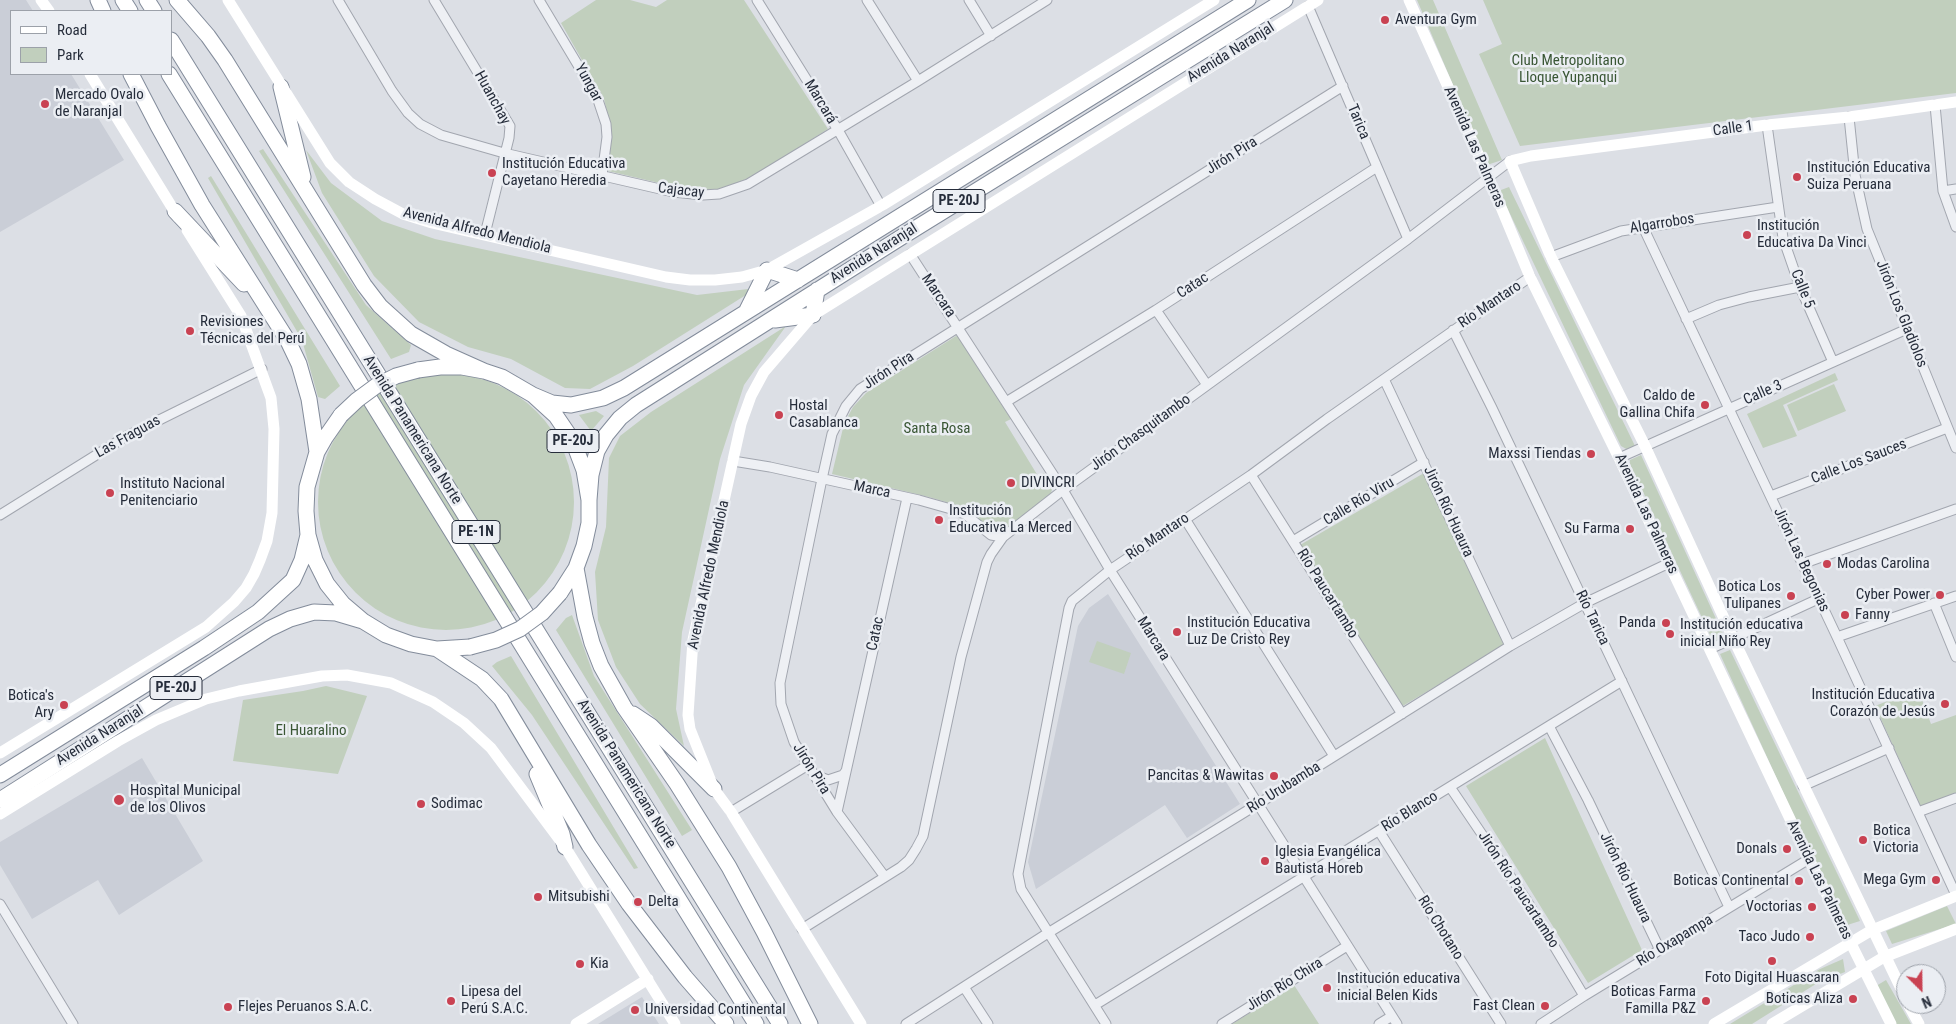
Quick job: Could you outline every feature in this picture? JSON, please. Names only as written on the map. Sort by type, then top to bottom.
[{"type":"highway","points":[[177,0],[208,36],[225,60],[364,285],[391,318],[411,334],[484,371]]},
{"type":"highway","name":"Avenida Naranjal","points":[[533,395],[552,403],[571,405],[603,398],[624,388],[1248,0]]},
{"type":"highway","name":"Avenida Naranjal","points":[[589,500],[591,475],[597,451],[606,435],[620,418],[636,405],[817,290],[1285,0]]},
{"type":"highway","name":"Avenida Panamericana Norte","points":[[172,42],[780,1024]]},
{"type":"highway","points":[[132,75],[202,205],[288,341],[310,399],[317,452]]},
{"type":"highway","name":"Avenida Panamericana Norte","points":[[170,75],[756,1024]]},
{"type":"highway","points":[[281,87],[307,193]]},
{"type":"highway","points":[[175,211],[270,310]]},
{"type":"highway","points":[[746,311],[767,270],[798,280]]},
{"type":"highway","points":[[769,320],[813,315],[817,290]]},
{"type":"highway","name":"PE-20J","points":[[462,367],[484,371],[502,377],[533,395],[556,416],[573,441],[584,470],[589,500],[589,523],[584,546],[576,568],[560,594],[542,613],[520,629],[496,640],[470,647],[437,649],[411,644],[386,635],[363,622],[343,604],[327,584],[308,536],[307,487],[317,452],[324,438],[341,415],[376,386],[396,376],[418,370],[462,367]]},
{"type":"highway","name":"Avenida Naranjal","points":[[0,775],[192,656],[258,612],[293,580],[302,560],[308,536]]},
{"type":"highway","points":[[576,568],[585,617],[601,666],[624,707],[677,784],[729,867],[810,1024]]},
{"type":"highway","name":"Avenida Naranjal","points":[[0,800],[79,758],[269,629],[290,618],[314,612],[336,612],[363,622]]},
{"type":"highway","points":[[437,649],[482,679],[501,699],[589,845],[629,904],[685,977],[726,1024]]},
{"type":"highway","points":[[624,707],[651,726],[714,789]]},
{"type":"highway","points":[[526,742],[562,834],[565,847]]},
{"type":"main road","name":"Avenida Alfredo Mendiola","points":[[228,0],[330,163],[349,182],[403,214],[432,223],[666,277],[690,280],[715,280],[742,277],[767,270]]},
{"type":"main road","points":[[767,270],[881,206],[1214,0]]},
{"type":"main road","name":"Avenida Las Palmeras","points":[[1409,0],[1488,176],[1530,277],[1619,458],[1808,858],[1891,1024]]},
{"type":"main road","name":"Avenida Naranjal","points":[[793,336],[813,315],[1312,3]]},
{"type":"main road","points":[[0,753],[206,627],[234,602],[246,588],[254,574],[267,541],[272,512],[274,429],[271,398],[262,369],[241,316],[91,75]]},
{"type":"main road","name":"Calle 1","points":[[1510,161],[1531,156],[1956,102]]},
{"type":"main road","name":"Avenida Las Palmeras","points":[[1510,161],[1551,257],[1645,446],[1732,638],[1896,980]]},
{"type":"main road","name":"Avenida Alfredo Mendiola","points":[[793,336],[764,372],[751,396],[741,424],[693,640],[688,715],[690,729],[714,789],[731,812],[861,1024]]},
{"type":"main road","name":"Avenida Naranjal","points":[[0,814],[79,758],[156,720],[206,699],[302,679],[347,675],[391,683],[412,691],[449,713],[491,748],[565,847]]},
{"type":"main road","points":[[565,847],[675,1024]]},
{"type":"main road","points":[[1714,1024],[1872,930],[1956,896]]},
{"type":"main road","points":[[1772,1024],[1884,957],[1956,929]]},
{"type":"main road","points":[[576,1024],[648,979]]},
{"type":"street","name":"Cajacay","points":[[338,0],[392,91],[408,113],[420,124],[441,135],[504,153],[685,194],[719,194],[748,184],[992,36],[1047,0]]},
{"type":"street","name":"Huanchay","points":[[434,0],[506,116],[510,126],[509,138],[485,234]]},
{"type":"street","name":"Yungar","points":[[539,0],[597,97],[606,124],[607,137],[602,175]]},
{"type":"street","name":"Marcará","points":[[757,0],[838,130],[881,206]]},
{"type":"street","points":[[867,0],[918,81]]},
{"type":"street","points":[[969,0],[992,36]]},
{"type":"street","name":"Tarica","points":[[1312,3],[1343,86],[1408,239]]},
{"type":"street","name":"Jirón Pira","points":[[885,877],[837,812],[794,742],[785,721],[781,704],[780,683],[822,479],[832,434],[846,406],[860,389],[1343,86]]},
{"type":"street","points":[[1935,105],[1943,191],[1956,227]]},
{"type":"street","name":"Jirón Los Gladiolos","points":[[1849,117],[1863,213],[1874,249],[1956,448]]},
{"type":"street","name":"Calle 5","points":[[1767,125],[1784,238],[1800,287],[1833,362]]},
{"type":"street","name":"Jirón Chasquitambo","points":[[802,929],[910,860],[923,836],[964,648],[987,562],[1003,538],[1062,490],[1408,239],[1510,161]]},
{"type":"street","name":"Catac","points":[[1006,402],[1156,310],[1377,167]]},
{"type":"street","points":[[1943,191],[1956,189]]},
{"type":"street","name":"Algarrobos","points":[[1551,257],[1596,239],[1643,227],[1778,207]]},
{"type":"street","name":"Jirón Las Begonias","points":[[1643,227],[1837,636],[1956,896]]},
{"type":"street","name":"Marcara","points":[[910,254],[959,326],[1110,570],[1394,1020]]},
{"type":"street","name":"Río Mantaro","points":[[1106,1024],[1021,889],[1018,874],[1069,608],[1072,601],[1079,593],[1110,570],[1251,474],[1530,277]]},
{"type":"street","points":[[1686,319],[1719,305],[1800,287]]},
{"type":"street","points":[[1156,310],[1207,385]]},
{"type":"street","name":"Calle 3","points":[[1619,458],[1907,329]]},
{"type":"street","name":"Río Tarica","points":[[1453,330],[1729,907]]},
{"type":"street","name":"Las Fraguas","points":[[0,514],[124,436],[262,369]]},
{"type":"street","name":"Jirón Río Huaura","points":[[1384,379],[1510,646]]},
{"type":"street","name":"Calle Los Sauces","points":[[1770,496],[1947,428]]},
{"type":"street","name":"Marca","points":[[733,461],[770,467],[958,511],[991,535],[1003,538]]},
{"type":"street","name":"Calle Río Viru","points":[[1293,541],[1424,462]]},
{"type":"street","name":"Río Paucartambo","points":[[1251,474],[1402,714]]},
{"type":"street","name":"Catac","points":[[837,812],[907,498]]},
{"type":"street","points":[[1802,564],[1956,509]]},
{"type":"street","points":[[1185,519],[1334,756]]},
{"type":"street","name":"Río Urubamba","points":[[906,1024],[1048,933],[1510,646],[1585,603],[1669,563]]},
{"type":"street","points":[[1837,636],[1956,596]]},
{"type":"street","points":[[1710,649],[1818,599]]},
{"type":"street","points":[[1934,604],[1956,657]]},
{"type":"street","name":"Río Blanco","points":[[1095,1005],[1622,681]]},
{"type":"street","name":"Jirón Río Huaura","points":[[1549,726],[1588,800],[1660,950]]},
{"type":"street","points":[[1803,786],[1889,748]]},
{"type":"street","points":[[731,812],[808,765]]},
{"type":"street","points":[[815,775],[828,780],[846,771]]},
{"type":"street","name":"Jirón Río Paucartambo","points":[[1450,786],[1527,901],[1584,996]]},
{"type":"street","points":[[1918,812],[1956,798]]},
{"type":"street","name":"Río Chotano","points":[[1379,831],[1501,1024]]},
{"type":"street","name":"Río Oxapampa","points":[[1542,1024],[1584,996],[1808,858]]},
{"type":"street","points":[[0,904],[73,1024]]},
{"type":"street","name":"Jirón Río Chira","points":[[1222,1024],[1347,946]]},
{"type":"street","points":[[964,987],[988,1024]]},
{"type":"street","points":[[1379,1024],[1394,1020]]},
{"type":"shaded area","name":"Mercado Ovalo de Naranjal","points":[[0,0],[26,0],[32,10],[10,10],[10,75],[72,75],[124,160],[0,232]]},
{"type":"shaded area","points":[[1108,594],[1240,804],[1187,838],[1165,805],[1036,889],[1028,862],[1078,626],[1089,608]]},
{"type":"shaded area","name":"Hospìtal Municipal de los Olivos","points":[[142,758],[203,861],[119,915],[98,880],[32,919],[0,865],[0,842]]},
{"type":"shaded area","name":"Universidad Continental","points":[[642,997],[659,1024],[598,1024]]},
{"type":"green space","points":[[596,0],[630,0],[656,7],[667,0],[744,0],[828,129],[754,176],[721,189],[704,191],[685,189],[608,171],[611,130],[604,99],[561,23]]},
{"type":"green space","points":[[1417,0],[1433,0],[1502,160],[1487,165]]},
{"type":"green space","name":"Club Metropolitano Lloque Yupanqui","points":[[1483,0],[1956,0],[1956,93],[1520,146],[1479,54],[1502,44]]},
{"type":"green space","points":[[263,149],[366,305],[411,345],[409,352],[391,359],[259,151]]},
{"type":"green space","points":[[306,150],[331,183],[382,221],[435,239],[697,295],[757,288],[633,366],[590,389],[565,388],[511,359],[468,347],[419,322],[374,276],[322,193]]},
{"type":"green space","points":[[211,176],[340,386],[325,399],[318,397],[302,340],[208,178]]},
{"type":"green space","points":[[1509,187],[1635,446],[1628,450],[1621,446],[1501,195],[1501,190]]},
{"type":"green space","points":[[786,326],[744,385],[720,459],[682,632],[676,709],[684,746],[640,704],[616,667],[598,620],[595,572],[606,527],[609,458],[620,436],[651,412]]},
{"type":"green space","name":"Santa Rosa","points":[[956,336],[960,337],[1011,419],[1005,422],[1038,476],[1044,473],[1053,486],[1051,493],[1006,530],[998,532],[990,529],[968,510],[956,505],[832,474],[844,424],[853,407],[866,393]]},
{"type":"green space","points":[[1835,373],[1838,380],[1783,405],[1797,436],[1763,448],[1747,414]]},
{"type":"green space","points":[[433,374],[459,374],[483,379],[506,389],[537,411],[553,431],[569,465],[574,489],[574,515],[569,539],[553,573],[537,593],[517,609],[483,625],[459,630],[433,630],[409,625],[386,615],[355,593],[339,573],[323,539],[318,515],[318,489],[323,465],[333,442],[355,411],[375,395],[409,379]]},
{"type":"green space","points":[[1834,384],[1846,411],[1798,431],[1787,405]]},
{"type":"green space","points":[[596,411],[604,416],[591,431],[579,415]]},
{"type":"green space","points":[[1641,455],[1723,634],[1723,638],[1717,641],[1712,639],[1630,464],[1630,460]]},
{"type":"green space","points":[[1424,473],[1505,645],[1401,707],[1300,545]]},
{"type":"green space","points":[[572,615],[594,676],[692,830],[682,836],[556,630],[566,618]]},
{"type":"green space","points":[[1097,641],[1131,653],[1124,674],[1089,662]]},
{"type":"green space","points":[[1730,650],[1860,921],[1844,926],[1720,654]]},
{"type":"green space","points":[[511,656],[638,868],[634,869],[532,715],[492,666]]},
{"type":"green space","name":"El Huaralino","points":[[326,686],[367,696],[338,774],[233,761],[243,700]]},
{"type":"green space","points":[[1918,689],[1931,724],[1956,715],[1956,793],[1921,807],[1875,706]]},
{"type":"green space","points":[[1545,738],[1642,950],[1588,983],[1466,786]]},
{"type":"green space","points":[[1947,906],[1956,924],[1892,944],[1886,931]]},
{"type":"green space","points":[[1843,959],[1845,972],[1819,982],[1752,1024],[1730,1024],[1820,969]]},
{"type":"green space","points":[[1886,980],[1896,998],[1896,1014],[1905,1014],[1911,1024],[1896,1024],[1876,986]]},
{"type":"green space","points":[[1294,985],[1319,1024],[1232,1024]]},
{"type":"place","name":"Aventura Gym","points":[[1385,20]]},
{"type":"place","name":"Mercado Ovalo de Naranjal","points":[[45,104]]},
{"type":"place","name":"Institución Educativa Cayetano Heredia","points":[[492,173]]},
{"type":"place","name":"Institución Educativa Suiza Peruana","points":[[1797,177]]},
{"type":"place","name":"Institución Educativa Da Vinci","points":[[1747,235]]},
{"type":"place","name":"Revisiones Técnicas del Perú","points":[[190,331]]},
{"type":"place","name":"Caldo de Gallina Chifa","points":[[1705,405]]},
{"type":"place","name":"Hostal Casablanca","points":[[779,415]]},
{"type":"place","name":"Maxssi Tiendas","points":[[1591,454]]},
{"type":"place","name":"DIVINCRI","points":[[1011,483]]},
{"type":"place","name":"Instituto Nacional Penitenciario","points":[[110,493]]},
{"type":"place","name":"Institución Educativa La Merced","points":[[939,520]]},
{"type":"place","name":"Su Farma","points":[[1630,529]]},
{"type":"place","name":"Modas Carolina","points":[[1827,564]]},
{"type":"place","name":"Cyber Power","points":[[1940,595]]},
{"type":"place","name":"Botica Los Tulipanes","points":[[1791,596]]},
{"type":"place","name":"Fanny","points":[[1845,615]]},
{"type":"place","name":"Panda","points":[[1666,623]]},
{"type":"place","name":"Institución Educativa Luz De Cristo Rey","points":[[1177,632]]},
{"type":"place","name":"Institución educativa inicial Niño Rey","points":[[1670,634]]},
{"type":"place","name":"Institución Educativa Corazón de Jesús","points":[[1945,704]]},
{"type":"place","name":"Botica's Ary","points":[[64,705]]},
{"type":"place","name":"Pancitas & Wawitas","points":[[1274,776]]},
{"type":"place","name":"Hospìtal Municipal de los Olivos","points":[[119,800]]},
{"type":"place","name":"Sodimac","points":[[421,804]]},
{"type":"place","name":"Botica Victoria","points":[[1863,840]]},
{"type":"place","name":"Donals","points":[[1787,849]]},
{"type":"place","name":"Iglesia Evangélica Bautista Horeb","points":[[1265,861]]},
{"type":"place","name":"Mega Gym","points":[[1936,880]]},
{"type":"place","name":"Boticas Continental","points":[[1799,881]]},
{"type":"place","name":"Mitsubishi","points":[[538,897]]},
{"type":"place","name":"Delta","points":[[638,902]]},
{"type":"place","name":"Voctorias","points":[[1812,907]]},
{"type":"place","name":"Taco Judo","points":[[1810,937]]},
{"type":"place","name":"Foto Digital Huascaran","points":[[1772,961]]},
{"type":"place","name":"Kia","points":[[580,964]]},
{"type":"place","name":"Institución educativa inicial Belen Kids","points":[[1327,988]]},
{"type":"place","name":"Boticas Aliza","points":[[1853,999]]},
{"type":"place","name":"Lipesa del Perú S.A.C.","points":[[451,1001]]},
{"type":"place","name":"Boticas Farma Familla P&Z","points":[[1706,1001]]},
{"type":"place","name":"Fast Clean","points":[[1545,1006]]},
{"type":"place","name":"Flejes Peruanos S.A.C.","points":[[228,1007]]},
{"type":"place","name":"Universidad Continental","points":[[635,1010]]}]
